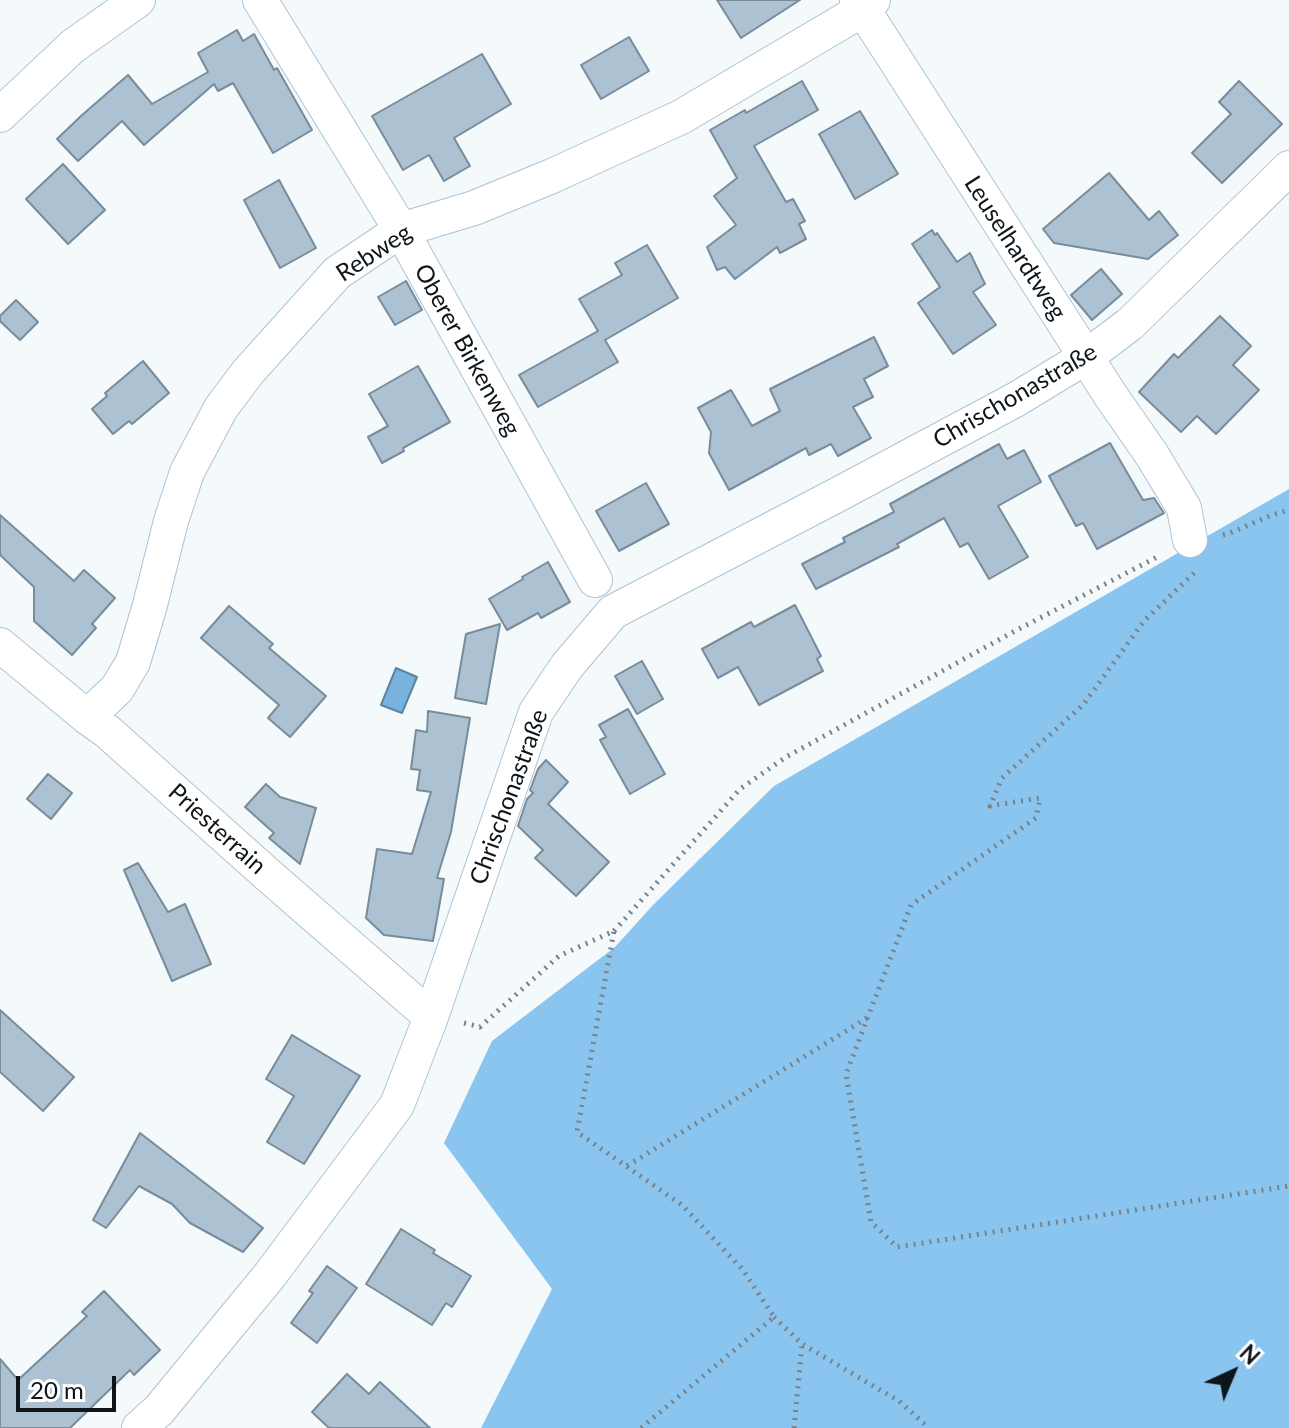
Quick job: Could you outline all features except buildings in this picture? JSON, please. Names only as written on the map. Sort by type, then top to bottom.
[{"type":"street","points":[[0,115],[73,46],[138,0]]},
{"type":"street","name":"Oberer Birkenweg","points":[[260,0],[401,230],[604,597]]},
{"type":"street","name":"Rebweg","points":[[87,717],[117,689],[133,662],[187,472],[221,408],[248,372],[337,273],[401,230],[487,203],[681,117],[864,3]]},
{"type":"street","name":"Leuselhardtweg","points":[[864,3],[1086,357],[1152,455],[1184,508],[1190,540]]},
{"type":"street","name":"Chrischonastraße","points":[[139,1428],[159,1410],[270,1275],[397,1105],[431,1017],[536,712],[567,666],[604,597],[1015,400],[1086,357],[1130,324],[1289,168]]},
{"type":"street","name":"Priesterrain","points":[[0,645],[108,732],[431,1017]]},
{"type":"path","points":[[431,1017],[480,1027],[559,956],[614,931],[740,789],[786,757],[1013,632],[1190,540],[1230,533],[1289,510]]},
{"type":"path","points":[[1190,540],[1194,573],[1144,621],[1083,705],[1002,778],[990,806],[1040,798],[1036,818],[911,905],[846,1074],[871,1222],[897,1247],[1289,1186]]},
{"type":"path","points":[[614,931],[577,1132],[682,1205],[743,1270],[774,1317],[802,1344],[899,1401],[929,1428]]},
{"type":"path","points":[[627,1166],[868,1017]]},
{"type":"path","points":[[641,1428],[774,1317]]},
{"type":"path","points":[[794,1428],[802,1344]]},
{"type":"shaded area","points":[[1289,489],[1289,1428],[481,1428],[552,1289],[444,1143],[492,1041],[615,947],[654,904],[774,786]]},
{"type":"shaded area","points":[[396,668],[417,677],[402,713],[381,705]]}]
